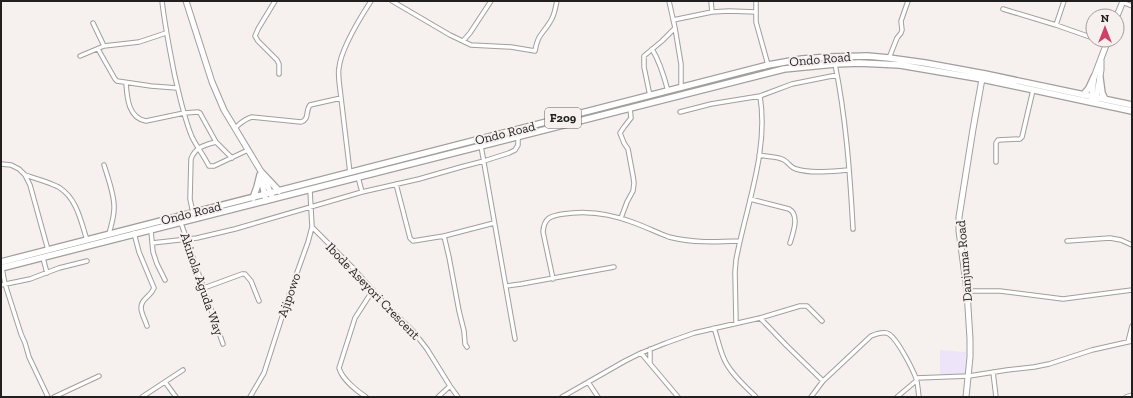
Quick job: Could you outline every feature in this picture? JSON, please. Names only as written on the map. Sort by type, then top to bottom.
[{"type":"main road","name":"Ondo Road","points":[[1,266],[48,250],[109,234],[768,65],[802,59],[867,56],[889,58],[1083,95],[1132,111]]},
{"type":"main road","name":"Ondo Road","points":[[1,266],[42,258],[151,231],[784,69],[859,63],[900,65],[954,71],[982,79],[1033,90],[1094,99],[1104,99],[1132,105]]},
{"type":"main road","points":[[1083,95],[1097,78]]},
{"type":"main road","points":[[1097,78],[1104,99]]},
{"type":"main road","points":[[575,115],[577,122]]},
{"type":"main road","points":[[260,172],[279,191]]},
{"type":"main road","points":[[253,198],[260,172]]},
{"type":"street","points":[[162,1],[166,33],[177,88],[192,136],[198,148],[209,166],[214,166],[248,150]]},
{"type":"street","points":[[186,1],[212,82],[224,110],[248,150],[273,199]]},
{"type":"street","points":[[275,1],[255,36],[277,60],[279,64],[279,74]]},
{"type":"street","points":[[350,173],[339,81],[339,67],[348,41],[371,1]]},
{"type":"street","points":[[392,1],[412,14],[472,45],[511,47],[535,51],[540,34],[550,22],[554,14],[556,2]]},
{"type":"street","points":[[463,41],[491,1]]},
{"type":"street","points":[[669,1],[681,64],[681,88]]},
{"type":"street","points":[[711,1],[712,12]]},
{"type":"street","points":[[756,1],[756,22],[768,65]]},
{"type":"street","points":[[889,58],[897,38],[901,33],[901,21],[908,1]]},
{"type":"street","points":[[1056,25],[1064,1]]},
{"type":"street","points":[[1123,1],[1132,6]]},
{"type":"street","points":[[1003,9],[1085,35]]},
{"type":"street","points":[[673,20],[712,12],[756,12]]},
{"type":"street","points":[[93,23],[104,46]]},
{"type":"street","points":[[650,96],[643,59],[644,56],[675,28]]},
{"type":"street","points":[[80,56],[104,46],[139,42],[166,33]]},
{"type":"street","points":[[98,48],[117,81],[177,88]]},
{"type":"street","points":[[1094,99],[1097,78],[1105,48]]},
{"type":"street","points":[[652,49],[658,58],[668,91]]},
{"type":"street","points":[[835,64],[850,170],[853,229]]},
{"type":"street","points":[[680,112],[711,104],[760,96],[792,84],[837,75]]},
{"type":"street","name":"Danjuma Road","points":[[966,397],[970,339],[967,291],[959,231],[959,217],[971,137],[982,79]]},
{"type":"street","points":[[126,83],[129,108],[141,120],[146,121],[195,111],[200,114],[216,142],[232,158]]},
{"type":"street","points":[[996,162],[996,144],[998,140],[1020,139],[1022,137],[1033,90]]},
{"type":"street","points":[[736,323],[735,272],[740,241],[760,155],[762,110],[760,96]]},
{"type":"street","points":[[235,128],[246,119],[252,117],[301,122],[305,121],[308,106],[310,104],[341,98]]},
{"type":"street","points":[[621,218],[634,187],[628,149],[620,133],[631,118],[630,108]]},
{"type":"street","points":[[152,243],[186,240],[235,229],[362,192],[420,179],[484,162],[515,150],[518,145],[518,137]]},
{"type":"street","points":[[193,213],[190,199],[190,165],[192,156],[198,148],[216,142]]},
{"type":"street","points":[[481,146],[515,339]]},
{"type":"street","points":[[760,155],[781,159],[791,167],[801,171],[830,172],[850,170]]},
{"type":"street","points":[[1,164],[11,165],[19,169],[25,175],[30,185],[48,250]]},
{"type":"street","points":[[104,165],[115,207],[109,234]]},
{"type":"street","points":[[260,172],[266,201]]},
{"type":"street","points":[[25,175],[58,187],[67,195],[76,207],[87,240]]},
{"type":"street","points":[[358,178],[362,192]]},
{"type":"street","points":[[396,184],[411,240],[414,241],[444,236],[494,223]]},
{"type":"street","name":"Ajipowo","points":[[250,397],[264,373],[274,338],[312,227],[310,190]]},
{"type":"street","points":[[750,199],[793,211],[795,214],[795,222],[790,243]]},
{"type":"street","points":[[552,279],[543,232],[544,225],[550,217],[576,212],[600,213],[633,222],[669,237],[702,241],[740,241]]},
{"type":"street","name":"Akinola Aguda Way","points":[[182,223],[186,240],[223,344]]},
{"type":"street","name":"Ibode Aseyori Crescent","points":[[312,227],[419,337],[458,397]]},
{"type":"street","points":[[133,228],[139,252],[154,288],[142,302],[141,306],[147,326]]},
{"type":"street","points":[[151,231],[153,252],[165,280]]},
{"type":"street","points":[[444,236],[464,331],[465,344],[467,347]]},
{"type":"street","points":[[1067,241],[1110,238],[1121,240],[1132,245]]},
{"type":"street","points":[[42,258],[47,273]]},
{"type":"street","points":[[3,284],[30,279],[59,268],[87,260]]},
{"type":"street","points":[[1,266],[3,284],[29,357],[48,397]]},
{"type":"street","points":[[506,286],[614,267]]},
{"type":"street","points":[[204,288],[245,274],[251,281],[259,301]]},
{"type":"street","points":[[366,397],[354,388],[340,372],[339,368],[355,318],[373,290]]},
{"type":"street","points":[[967,291],[1000,291],[1063,299],[1132,290]]},
{"type":"street","points":[[562,397],[641,353],[694,333],[760,318],[804,305],[822,321]]},
{"type":"street","points":[[760,318],[786,346],[823,381]]},
{"type":"street","points":[[897,397],[916,380],[968,376],[1049,364],[1092,350],[1130,341],[1132,326]]},
{"type":"street","points":[[714,328],[728,366],[756,397]]},
{"type":"street","points":[[811,397],[823,381],[871,336],[886,333],[890,335],[900,347],[909,364],[916,380],[919,397]]},
{"type":"street","points":[[650,349],[650,363]]},
{"type":"street","points":[[641,353],[678,397]]},
{"type":"street","points":[[142,397],[184,370]]},
{"type":"street","points":[[993,372],[996,397]]},
{"type":"street","points":[[54,397],[99,376]]},
{"type":"street","points":[[165,382],[176,397]]},
{"type":"street","points":[[588,382],[598,397]]},
{"type":"street","points":[[438,397],[450,386]]},
{"type":"street","points":[[1126,397],[1132,395]]},
{"type":"shaded area","points":[[940,350],[966,352],[965,375],[940,374]]}]
